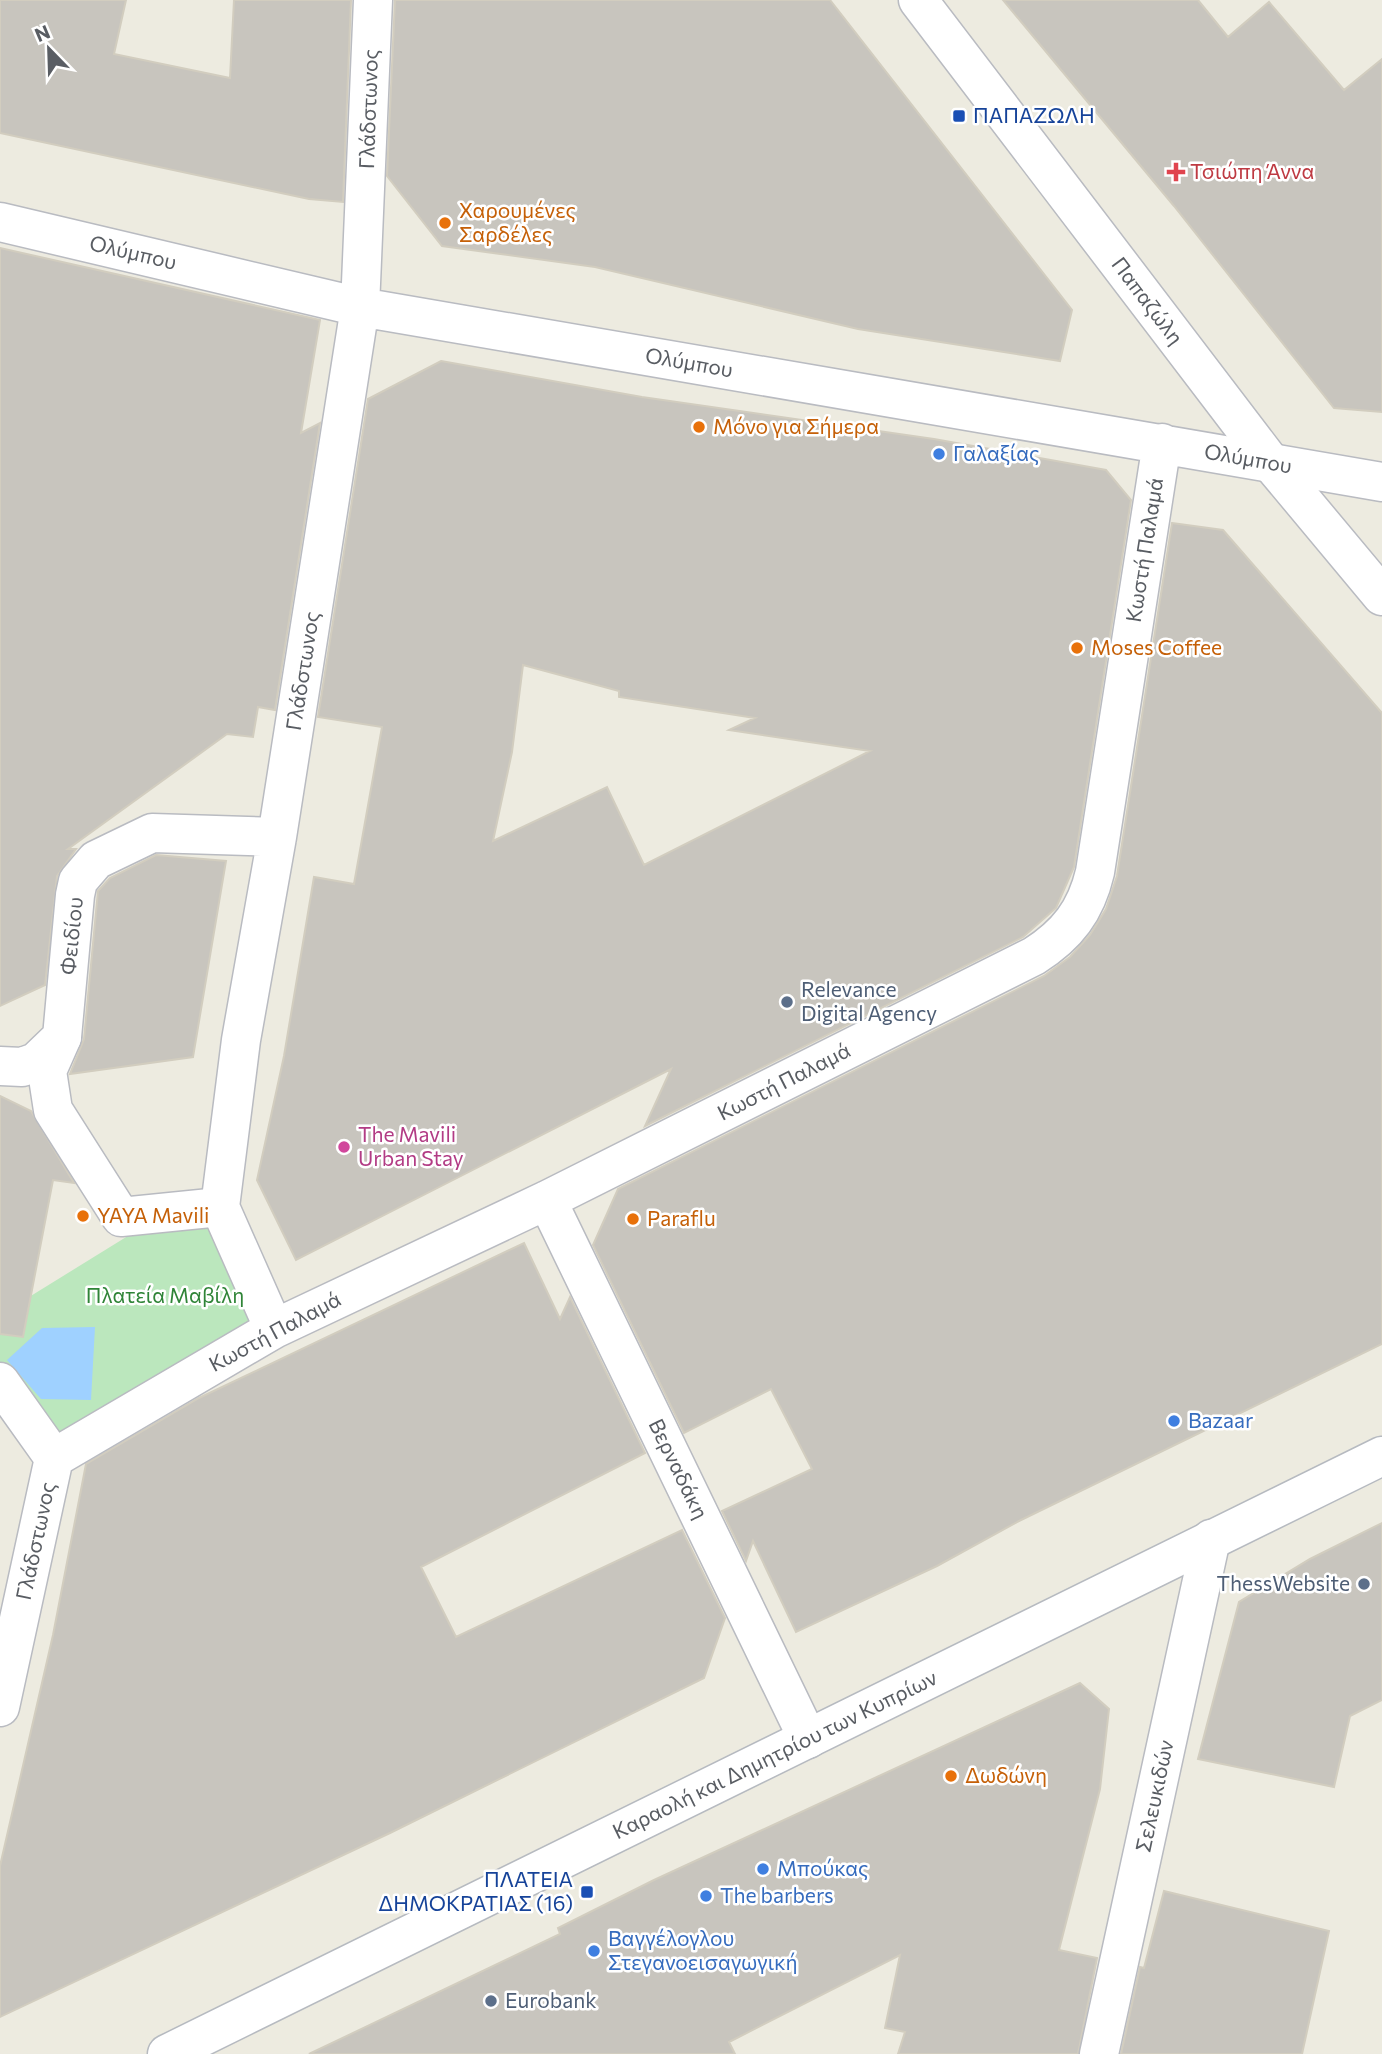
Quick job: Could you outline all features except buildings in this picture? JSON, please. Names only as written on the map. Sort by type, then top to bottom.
[{"type":"street","name":"Γλάδστωνος","points":[[220,1207],[241,1040],[360,307],[373,0]]},
{"type":"street","name":"Παπαζώλη","points":[[918,0],[1271,463],[1382,596]]},
{"type":"street","name":"Ολύμπου","points":[[0,222],[360,307],[1382,482]]},
{"type":"street","name":"Κωστή Παλαμά","points":[[54,1458],[274,1329],[547,1200],[1034,956],[1069,930],[1090,892],[1095,872],[1162,443]]},
{"type":"street","name":"Φειδίου","points":[[220,1207],[121,1217],[53,1110],[47,1071],[33,1055],[78,881],[96,860],[152,833],[276,837]]},
{"type":"street","name":"Βερναδάκη","points":[[547,1200],[808,1739]]},
{"type":"street","points":[[220,1207],[274,1329]]},
{"type":"street","points":[[0,1382],[54,1458]]},
{"type":"street","name":"Καραολή και Δημητρίου των Κυπρίων","points":[[167,2054],[1382,1456]]},
{"type":"street","name":"Γλάδστωνος","points":[[0,1707],[54,1458]]},
{"type":"street","name":"Σελευκιδών","points":[[1099,2054],[1212,1539]]},
{"type":"green space","name":"Πλατεία Μαβίλη","points":[[220,1220],[259,1323],[55,1443],[0,1367],[0,1315],[144,1226]]},
{"type":"water","points":[[95,1327],[91,1400],[41,1399],[7,1360],[42,1328]]},
{"type":"place","name":"ΠΑΠΑΖΩΛΗ","points":[[959,116]]},
{"type":"place","name":"Τσιώπη Άννα","points":[[1176,172]]},
{"type":"place","name":"Χαρουμένες Σαρδέλες","points":[[445,223]]},
{"type":"place","name":"Μόνο για Σήμερα","points":[[699,427]]},
{"type":"place","name":"Γαλαξίας","points":[[939,454]]},
{"type":"place","name":"Moses Coffee","points":[[1077,648]]},
{"type":"place","name":"Relevance Digital Agency","points":[[787,1002]]},
{"type":"place","name":"The Mavili Urban Stay","points":[[344,1147]]},
{"type":"place","name":"YAYA Mavili","points":[[83,1216]]},
{"type":"place","name":"Paraflu","points":[[633,1219]]},
{"type":"place","name":"Bazaar","points":[[1174,1421]]},
{"type":"place","name":"ThessWebsite","points":[[1364,1584]]},
{"type":"place","name":"Δωδώνη","points":[[951,1776]]},
{"type":"place","name":"Μπούκας","points":[[763,1869]]},
{"type":"place","name":"ΠΛΑΤΕΙΑ ΔΗΜΟΚΡΑΤΙΑΣ (16)","points":[[587,1892]]},
{"type":"place","name":"The barbers","points":[[706,1896]]},
{"type":"place","name":"Βαγγέλογλου Στεγανοεισαγωγική","points":[[594,1951]]},
{"type":"place","name":"Eurobank","points":[[491,2001]]}]
